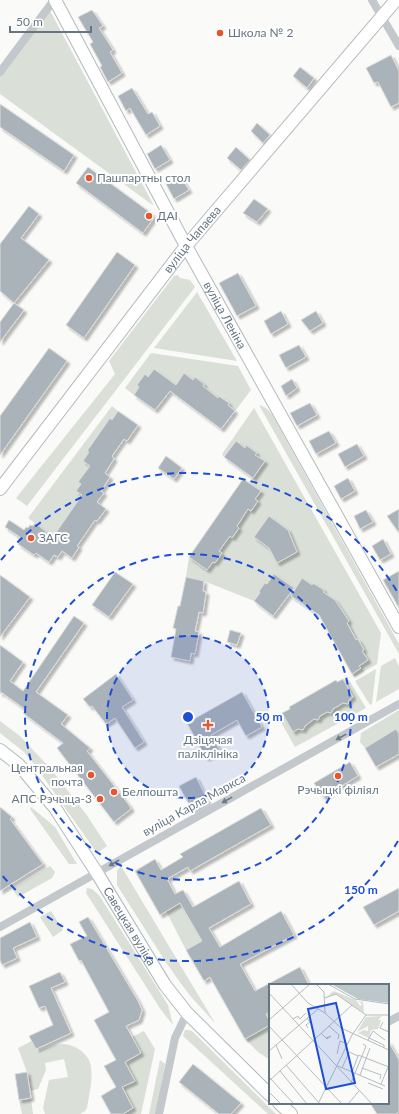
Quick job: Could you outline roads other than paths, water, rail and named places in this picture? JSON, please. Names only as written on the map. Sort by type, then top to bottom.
[{"type":"street","points":[[0,72],[55,0]]},
{"type":"street","name":"вуліца Леніна","points":[[55,0],[186,246],[399,627]]},
{"type":"street","points":[[372,0],[399,46]]},
{"type":"street","name":"вуліца Чапаева","points":[[0,489],[186,246],[396,0]]},
{"type":"street","name":"вуліца Карла Маркса","points":[[0,927],[399,704]]},
{"type":"street","name":"Савецкая вуліца","points":[[0,750],[19,766],[55,808],[97,873],[165,985],[187,1013],[268,1090]]},
{"type":"street","points":[[159,1114],[175,1038],[187,1013]]},
{"type":"street","points":[[389,1021],[399,1016]]},
{"type":"street","points":[[280,1104],[291,1114]]},
{"type":"place","name":"Школа № 2","points":[[220,33]]},
{"type":"place","name":"Пашпартны стол","points":[[89,178]]},
{"type":"place","name":"ДАІ","points":[[149,216]]},
{"type":"place","name":"ЗАГС","points":[[31,538]]},
{"type":"place","name":"Дзіцячая паліклініка","points":[[208,725]]},
{"type":"place","name":"Центральная почта","points":[[91,775]]},
{"type":"place","name":"Рэчыцкі філіял","points":[[338,776]]},
{"type":"place","name":"Белпошта","points":[[114,792]]},
{"type":"place","name":"АПС Рэчыца-3","points":[[100,799]]}]
